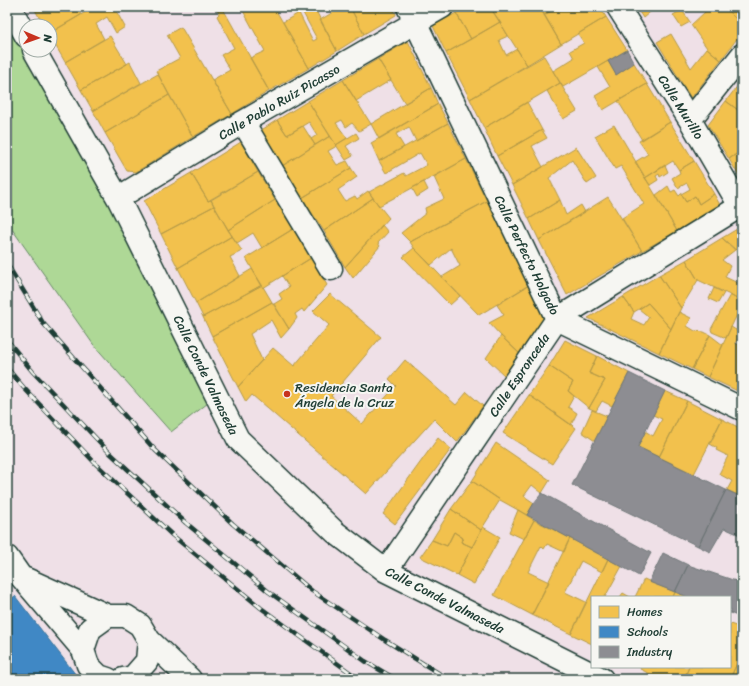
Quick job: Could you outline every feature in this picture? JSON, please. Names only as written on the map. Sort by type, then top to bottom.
[{"type":"main road","points":[[10,7],[18,22]]},
{"type":"main road","name":"Calle Pablo Ruiz Picasso","points":[[118,198],[244,122],[412,15],[442,7]]},
{"type":"main road","name":"Calle Murillo","points":[[618,7],[690,120],[741,206]]},
{"type":"main road","name":"Calle Perfecto Holgado","points":[[412,15],[557,319],[742,409]]},
{"type":"main road","points":[[690,120],[742,55]]},
{"type":"main road","name":"Calle Conde Valmaseda","points":[[39,58],[118,198],[238,440],[335,532],[386,571],[602,679]]},
{"type":"main road","points":[[244,122],[331,269]]},
{"type":"main road","name":"Calle Espronceda","points":[[386,571],[557,319],[741,206]]},
{"type":"main road","points":[[7,557],[21,577],[83,650],[88,665],[99,676],[108,679]]},
{"type":"main road","points":[[21,577],[108,616],[126,616],[140,625],[149,640],[190,679]]},
{"type":"main road","points":[[83,650],[90,628],[108,616]]},
{"type":"main road","points":[[134,678],[147,661],[149,640]]},
{"type":"green space","points":[[7,7],[18,27],[18,58],[35,58],[217,396],[171,432],[93,344],[7,222]]},
{"type":"building: Homes","points":[[77,7],[81,15],[58,28],[58,18],[40,18],[34,8]]},
{"type":"building: Homes","points":[[94,7],[114,7],[125,27],[116,33],[107,17],[96,24],[104,39],[65,62],[58,50],[58,28]]},
{"type":"building: Homes","points":[[222,7],[269,91],[232,114],[212,80],[230,70],[221,55],[234,48],[217,16],[219,14],[217,9]]},
{"type":"building: Homes","points":[[241,7],[274,7],[309,68],[269,91],[250,58],[265,51]]},
{"type":"building: Homes","points":[[303,7],[314,7],[337,51],[309,68],[283,22],[299,13],[313,41],[317,39],[302,11],[304,9]]},
{"type":"building: Homes","points":[[342,7],[350,7],[364,34],[337,51],[320,20]]},
{"type":"building: Homes","points":[[350,7],[393,7],[396,15],[364,34]]},
{"type":"building: Homes","points":[[466,7],[490,7],[500,22],[471,39],[456,13]]},
{"type":"building: Homes","points":[[490,7],[540,7],[561,44],[527,65]]},
{"type":"building: Homes","points":[[540,7],[558,7],[544,15]]},
{"type":"building: Homes","points":[[558,7],[600,7],[606,17],[561,44],[544,15]]},
{"type":"building: Homes","points":[[636,7],[656,7],[643,18]]},
{"type":"building: Homes","points":[[703,7],[724,7],[742,25],[742,32],[721,60],[707,48],[691,25],[706,11]]},
{"type":"building: Homes","points":[[724,7],[742,7],[742,25]]},
{"type":"building: Homes","points":[[682,10],[690,22],[681,27],[673,15]]},
{"type":"building: Homes","points":[[456,13],[471,39],[446,53],[433,26]]},
{"type":"building: Homes","points":[[606,17],[627,50],[563,87],[553,71],[574,58],[570,51],[584,43],[578,34]]},
{"type":"building: Homes","points":[[500,22],[508,36],[499,40],[506,55],[517,49],[527,65],[470,99],[446,53]]},
{"type":"building: Homes","points":[[181,27],[232,114],[193,137],[156,71],[180,58],[167,35]]},
{"type":"building: Homes","points":[[671,34],[691,68],[707,48],[721,60],[691,98],[657,42]]},
{"type":"building: Homes","points":[[110,36],[127,64],[81,90],[65,62]]},
{"type":"building: Homes","points":[[408,41],[431,88],[405,103],[378,59]]},
{"type":"building: Homes","points":[[544,56],[560,83],[484,128],[470,99]]},
{"type":"building: Homes","points":[[378,59],[391,80],[356,101],[343,80]]},
{"type":"building: Homes","points":[[608,61],[616,75],[634,63],[647,84],[603,110],[595,96],[610,87],[598,67]]},
{"type":"building: Homes","points":[[130,62],[141,83],[93,111],[81,90]]},
{"type":"building: Homes","points":[[158,74],[169,95],[105,133],[93,111]]},
{"type":"building: Homes","points":[[343,80],[371,124],[359,131],[352,123],[346,127],[342,120],[336,123],[347,138],[336,145],[308,101]]},
{"type":"building: Homes","points":[[742,80],[742,113],[726,101]]},
{"type":"building: Homes","points":[[560,83],[577,111],[563,119],[547,91]]},
{"type":"building: Homes","points":[[647,84],[670,122],[642,140],[618,101]]},
{"type":"building: Homes","points":[[431,88],[438,104],[379,139],[371,124]]},
{"type":"building: Homes","points":[[169,95],[193,137],[136,172],[127,171],[105,133]]},
{"type":"building: Homes","points":[[308,101],[330,136],[315,145],[311,139],[317,135],[309,122],[287,135],[277,120]]},
{"type":"building: Homes","points":[[726,101],[742,113],[742,150],[729,159],[708,125]]},
{"type":"building: Homes","points":[[527,102],[542,130],[497,156],[484,128]]},
{"type":"building: Homes","points":[[438,104],[448,123],[416,141],[409,127],[396,134],[404,147],[379,161],[371,143]]},
{"type":"building: Homes","points":[[277,120],[287,135],[303,126],[315,145],[282,166],[260,131]]},
{"type":"building: Homes","points":[[670,122],[694,161],[679,170],[673,161],[645,178],[635,162],[648,154],[639,141]]},
{"type":"building: Homes","points":[[448,123],[466,159],[379,206],[369,192],[404,173],[406,176],[427,165],[420,153],[386,173],[379,161]]},
{"type":"building: Homes","points":[[614,125],[677,231],[642,251],[622,218],[644,204],[621,166],[615,169],[595,136]]},
{"type":"building: Homes","points":[[542,130],[547,138],[532,146],[543,167],[512,185],[497,156]]},
{"type":"building: Homes","points":[[356,133],[359,138],[346,146],[353,156],[346,160],[336,145]]},
{"type":"building: Homes","points":[[330,136],[337,146],[328,151],[337,165],[347,161],[351,168],[302,198],[282,166]]},
{"type":"building: Homes","points":[[241,142],[258,172],[208,201],[191,173]]},
{"type":"building: Homes","points":[[576,147],[596,178],[587,184],[572,160],[549,178],[560,200],[529,219],[512,185]]},
{"type":"building: Homes","points":[[742,150],[742,181],[729,159]]},
{"type":"building: Homes","points":[[466,159],[487,201],[410,242],[401,233],[426,213],[425,208],[444,199],[434,177]]},
{"type":"building: Homes","points":[[694,161],[714,194],[699,204],[695,196],[686,202],[681,194],[690,189],[687,183],[678,188],[672,178],[680,173],[679,170]]},
{"type":"building: Homes","points":[[665,165],[668,172],[660,177],[659,174],[656,176],[658,180],[650,185],[645,178]]},
{"type":"building: Homes","points":[[351,168],[357,177],[338,190],[345,201],[355,196],[357,199],[368,191],[373,198],[324,231],[302,198]]},
{"type":"building: Homes","points":[[258,172],[275,200],[228,230],[211,200]]},
{"type":"building: Homes","points":[[191,173],[208,201],[211,200],[214,206],[161,234],[144,201]]},
{"type":"building: Homes","points":[[424,182],[428,190],[417,197],[412,188]]},
{"type":"building: Homes","points":[[668,186],[671,192],[675,190],[679,196],[681,194],[686,202],[695,196],[699,204],[714,194],[720,205],[677,231],[656,195]]},
{"type":"building: Homes","points":[[608,197],[642,251],[567,295],[539,240]]},
{"type":"building: Homes","points":[[373,198],[389,218],[345,267],[324,231]]},
{"type":"building: Homes","points":[[275,200],[293,229],[262,248],[253,233],[237,243],[228,230]]},
{"type":"building: Homes","points":[[560,200],[566,215],[581,205],[585,212],[539,240],[529,219]]},
{"type":"building: Homes","points":[[487,201],[529,285],[479,315],[442,277],[460,266],[451,248],[431,265],[410,242]]},
{"type":"building: Homes","points":[[214,206],[232,236],[178,268],[161,234]]},
{"type":"building: Homes","points":[[382,225],[388,232],[378,243],[380,246],[353,278],[345,267]]},
{"type":"building: Homes","points":[[742,226],[741,239],[742,255],[722,238]]},
{"type":"building: Homes","points":[[293,229],[311,258],[263,288],[246,258]]},
{"type":"building: Homes","points":[[232,236],[242,251],[230,257],[240,276],[196,303],[178,268]]},
{"type":"building: Homes","points":[[722,238],[735,250],[722,260],[730,266],[725,277],[742,285],[742,302],[698,280],[686,260]]},
{"type":"building: Homes","points":[[414,248],[460,296],[450,305],[403,257]]},
{"type":"building: Homes","points":[[311,258],[327,285],[304,312],[302,309],[295,314],[297,318],[289,329],[274,304],[282,299],[279,294],[289,287],[282,276]]},
{"type":"building: Homes","points":[[686,260],[698,280],[681,308],[659,275]]},
{"type":"building: Homes","points":[[252,269],[262,285],[203,317],[196,303]]},
{"type":"building: Homes","points":[[659,275],[681,308],[671,329],[648,303],[634,312],[623,297]]},
{"type":"building: Homes","points":[[262,285],[272,302],[212,336],[203,317]]},
{"type":"building: Homes","points":[[529,285],[546,321],[521,355],[489,323],[504,315],[497,305]]},
{"type":"building: Homes","points":[[714,288],[724,293],[718,303],[709,299]]},
{"type":"building: Homes","name":"Residencia Santa Ángela de la Cruz","points":[[330,294],[381,337],[331,396],[362,424],[396,386],[389,379],[405,360],[456,405],[467,392],[483,406],[457,442],[434,419],[366,494],[252,395],[246,402],[238,387],[273,348],[294,366],[329,325],[313,311]]},
{"type":"building: Homes","points":[[730,295],[742,302],[742,304],[726,338],[712,332],[711,329]]},
{"type":"building: Homes","points":[[623,297],[634,312],[631,319],[644,325],[649,317],[639,309],[648,303],[671,329],[659,353],[588,318]]},
{"type":"building: Homes","points":[[272,302],[289,329],[281,338],[271,320],[250,334],[262,360],[238,387],[212,336]]},
{"type":"building: Homes","points":[[679,312],[691,318],[687,326],[695,331],[704,332],[710,335],[692,369],[659,353]]},
{"type":"building: Homes","points":[[731,327],[741,333],[735,343],[742,347],[742,393],[708,377]]},
{"type":"building: Homes","points":[[710,335],[723,345],[708,377],[692,369]]},
{"type":"building: Homes","points":[[501,336],[521,355],[505,376],[486,358]]},
{"type":"building: Homes","points":[[565,340],[597,356],[589,373],[605,380],[589,408],[568,391],[573,382],[549,366]]},
{"type":"building: Homes","points":[[597,356],[629,373],[612,406],[602,401],[596,411],[589,408],[605,380],[589,373]]},
{"type":"building: Homes","points":[[549,366],[573,382],[568,391],[574,396],[568,407],[577,413],[571,425],[529,395]]},
{"type":"building: Homes","points":[[665,391],[687,401],[659,457],[638,447],[645,431],[653,436],[662,419],[653,415]]},
{"type":"building: Homes","points":[[529,395],[576,428],[552,464],[503,433]]},
{"type":"building: Homes","points":[[687,401],[722,419],[694,474],[659,457]]},
{"type":"building: Homes","points":[[592,410],[607,416],[595,441],[582,432]]},
{"type":"building: Homes","points":[[722,419],[742,429],[742,497],[727,490],[732,481],[719,474],[728,456],[716,450],[717,448],[710,444]]},
{"type":"building: Homes","points":[[438,438],[451,449],[395,524],[383,514]]},
{"type":"building: Homes","points":[[496,443],[550,480],[542,493],[532,485],[524,496],[534,503],[527,515],[500,500],[472,481]]},
{"type":"building: Homes","points":[[472,481],[500,500],[481,530],[451,509]]},
{"type":"building: Homes","points":[[451,509],[481,530],[472,547],[461,542],[463,538],[454,532],[447,546],[432,540]]},
{"type":"building: Homes","points":[[518,510],[534,520],[524,539],[509,532]]},
{"type":"building: Homes","points":[[534,520],[570,538],[564,552],[547,544],[544,549],[541,546],[528,572],[549,582],[532,615],[494,595]]},
{"type":"building: Homes","points":[[483,527],[500,537],[474,584],[457,575]]},
{"type":"building: Homes","points":[[454,532],[463,538],[461,542],[472,547],[457,575],[420,557],[432,540],[447,546]]},
{"type":"building: Homes","points":[[570,538],[608,559],[602,572],[581,561],[565,592],[586,602],[571,634],[532,615]]},
{"type":"building: Homes","points":[[608,559],[622,566],[606,596],[591,596],[591,644],[571,634]]},
{"type":"building: Homes","points":[[644,579],[675,592],[673,596],[636,596]]},
{"type":"building: Homes","points":[[675,592],[685,596],[673,596]]},
{"type":"building: Homes","points":[[623,593],[628,596],[621,596]]},
{"type":"building: Homes","points":[[731,624],[742,628],[742,652],[730,679],[684,679],[689,668],[731,668]]},
{"type":"building: Homes","points":[[742,652],[742,679],[730,679]]},
{"type":"building: Homes","points":[[689,668],[684,679],[660,679],[640,669]]},
{"type":"building: Schools","points":[[15,596],[76,675],[70,679],[7,679],[7,602]]},
{"type":"building: Industry","points":[[627,50],[634,63],[616,75],[608,61]]},
{"type":"building: Industry","points":[[629,373],[665,391],[638,447],[726,490],[698,546],[572,485]]},
{"type":"building: Industry","points":[[726,490],[742,497],[742,536],[724,528],[710,552],[698,546]]},
{"type":"building: Industry","points":[[542,493],[651,553],[639,576],[527,515]]},
{"type":"building: Industry","points":[[663,553],[688,565],[675,592],[649,582]]},
{"type":"building: Industry","points":[[688,565],[742,583],[742,618],[731,613],[731,596],[685,596],[675,592]]},
{"type":"railway","points":[[7,264],[43,323],[155,450],[233,524],[312,591],[385,640],[448,679]]},
{"type":"railway","points":[[7,340],[33,372],[109,452],[186,523],[269,592],[365,661],[395,679]]},
{"type":"railway","points":[[7,368],[95,463],[172,535],[261,608],[359,679]]},
{"type":"place","name":"Residencia Santa Ángela de la Cruz","points":[[287,394]]}]
